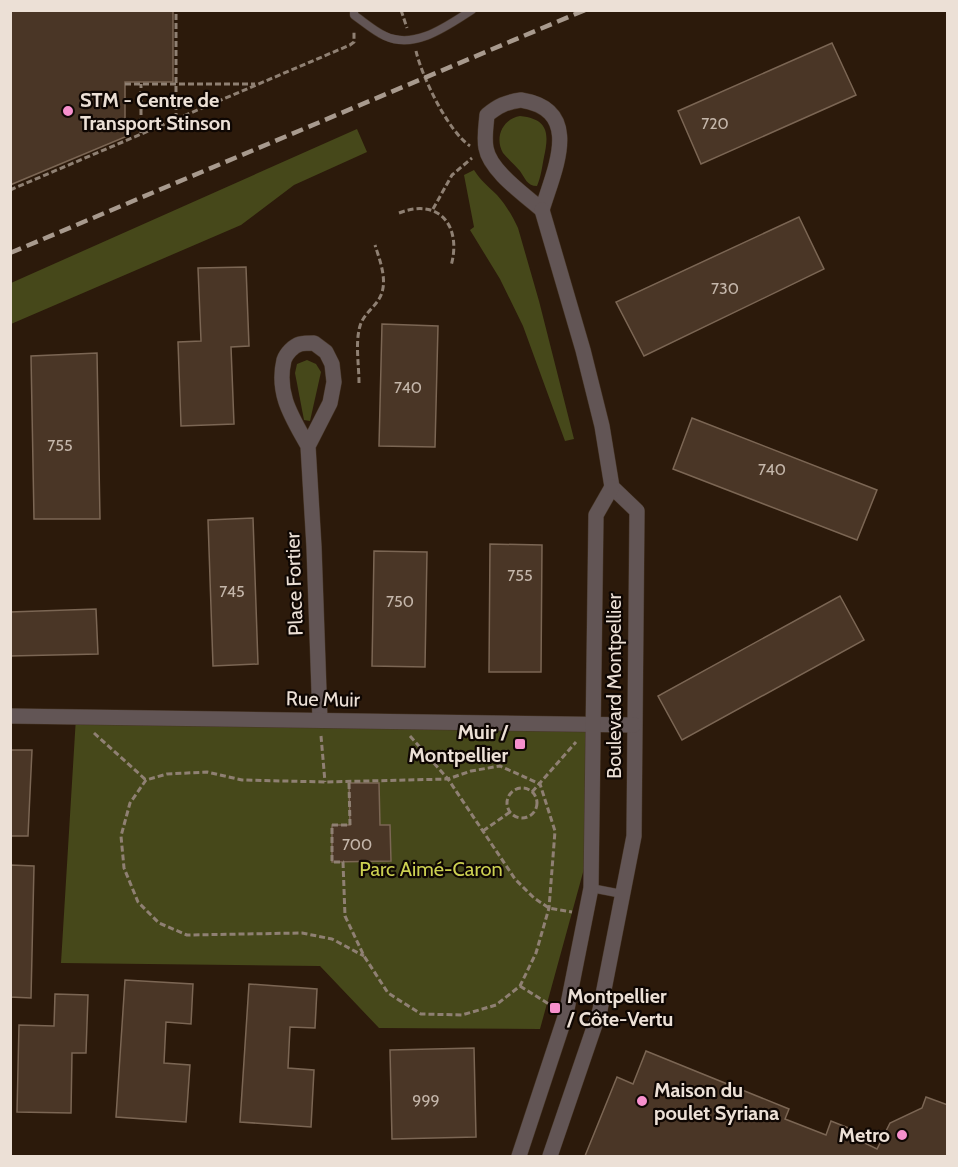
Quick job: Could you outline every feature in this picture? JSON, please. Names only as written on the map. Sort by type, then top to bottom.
[{"type":"street","points":[[542,210],[503,176],[488,154],[479,147],[487,116],[497,107],[508,102],[521,100],[533,102],[553,117],[559,129],[561,142],[542,210],[586,361],[602,426],[612,487]]},
{"type":"street","name":"Place Fortier","points":[[308,446],[330,403],[334,382],[332,364],[326,352],[315,343],[298,344],[285,355],[281,375],[283,393],[289,411],[308,446],[315,547],[320,720]]},
{"type":"street","name":"Boulevard Montpellier","points":[[519,1156],[566,1014],[591,888],[596,515],[612,487],[637,511],[634,836],[600,1010],[550,1156]]},
{"type":"street","name":"Rue Muir","points":[[10,716],[634,724]]},
{"type":"lane","points":[[354,10],[354,15],[386,36],[396,39],[412,39],[430,34],[472,10]]},
{"type":"lane","points":[[591,888],[622,894]]},
{"type":"path","points":[[176,119],[177,10]]},
{"type":"path","points":[[400,10],[429,88],[464,140],[479,147],[452,175],[433,210]]},
{"type":"path","points":[[10,189],[350,45]]},
{"type":"path","points":[[125,84],[257,84]]},
{"type":"path","points":[[141,84],[141,134]]},
{"type":"path","points":[[399,213],[414,207],[433,210],[443,216],[452,229],[454,253],[451,266]]},
{"type":"path","points":[[359,383],[358,333],[361,322],[380,299],[383,284],[383,270],[375,245]]},
{"type":"path","points":[[76,717],[146,780]]},
{"type":"path","points":[[320,720],[326,782]]},
{"type":"path","points":[[396,721],[448,779],[515,879],[534,898],[549,908],[576,912]]},
{"type":"path","points":[[532,792],[592,723]]},
{"type":"path","points":[[349,783],[350,825],[332,825],[332,862],[343,862],[345,916],[364,956],[388,993],[421,1014],[462,1015],[496,1005],[520,986],[536,953],[549,908],[555,831],[540,784],[500,766],[471,771],[448,779],[326,782],[242,780],[207,772],[167,774],[146,780],[130,803],[121,836],[124,868],[138,902],[159,923],[187,935],[302,933],[332,939],[364,956]]},
{"type":"path","points":[[524,788],[532,792],[537,801],[532,814],[518,818],[510,812],[507,803],[514,790],[524,788]]},
{"type":"path","points":[[483,831],[510,812]]},
{"type":"path","points":[[520,986],[566,1014]]},
{"type":"green space","points":[[520,116],[537,120],[545,129],[546,149],[537,186],[527,181],[500,147],[500,135],[505,125]]},
{"type":"green space","points":[[357,129],[367,152],[294,185],[241,225],[11,324],[11,283]]},
{"type":"green space","points":[[474,170],[497,195],[512,215],[518,228],[574,439],[565,441],[523,326],[500,279],[470,230],[474,227],[464,175]]},
{"type":"green space","points":[[307,360],[316,364],[321,372],[310,421],[304,420],[295,373],[297,364]]},
{"type":"green space","name":"Parc Aimé-Caron","points":[[76,717],[592,723],[593,836],[540,1029],[379,1028],[320,966],[61,963]]},
{"type":"building","name":"STM - Centre de Transport Stinson","points":[[10,10],[173,10],[173,82],[125,82],[125,137],[10,185]]},
{"type":"building","points":[[832,43],[856,95],[701,164],[678,111]]},
{"type":"building","points":[[799,217],[824,269],[644,356],[616,302]]},
{"type":"building","points":[[246,267],[249,346],[231,347],[234,424],[181,426],[178,342],[201,341],[198,268]]},
{"type":"building","points":[[382,324],[438,326],[435,447],[379,446]]},
{"type":"building","points":[[97,353],[100,519],[34,519],[31,356]]},
{"type":"building","points":[[692,418],[877,490],[857,540],[673,469]]},
{"type":"building","points":[[253,518],[258,664],[213,666],[208,520]]},
{"type":"building","points":[[490,544],[542,545],[541,672],[489,672]]},
{"type":"building","points":[[374,551],[427,552],[425,667],[372,666]]},
{"type":"building","points":[[840,596],[864,640],[682,740],[658,696]]},
{"type":"building","points":[[96,609],[98,654],[10,656],[10,612]]},
{"type":"building","points":[[10,750],[32,750],[28,836],[10,836]]},
{"type":"building","points":[[349,783],[379,783],[380,825],[390,825],[391,861],[332,862],[332,825],[350,825]]},
{"type":"building","points":[[10,865],[34,866],[31,998],[10,997]]},
{"type":"building","points":[[125,980],[193,984],[191,1024],[166,1022],[164,1063],[190,1065],[186,1122],[116,1117]]},
{"type":"building","points":[[249,984],[317,989],[315,1028],[290,1027],[288,1068],[314,1070],[311,1127],[240,1122]]},
{"type":"building","points":[[55,994],[88,995],[86,1053],[72,1053],[71,1113],[17,1112],[19,1025],[54,1026]]},
{"type":"building","points":[[474,1048],[476,1137],[392,1139],[390,1050]]},
{"type":"building","points":[[646,1051],[789,1109],[785,1119],[826,1135],[831,1121],[851,1129],[848,1135],[877,1149],[890,1123],[922,1108],[926,1097],[948,1105],[948,1156],[585,1156],[617,1077],[633,1084]]},
{"type":"railway","points":[[10,253],[585,10]]},
{"type":"place","name":"STM - Centre de Transport Stinson","points":[[68,111]]},
{"type":"place","name":"Muir / Montpellier","points":[[520,744]]},
{"type":"place","name":"Montpellier / Côte-Vertu","points":[[555,1008]]},
{"type":"place","name":"Maison du poulet Syriana","points":[[642,1101]]},
{"type":"place","name":"Metro","points":[[902,1135]]}]
